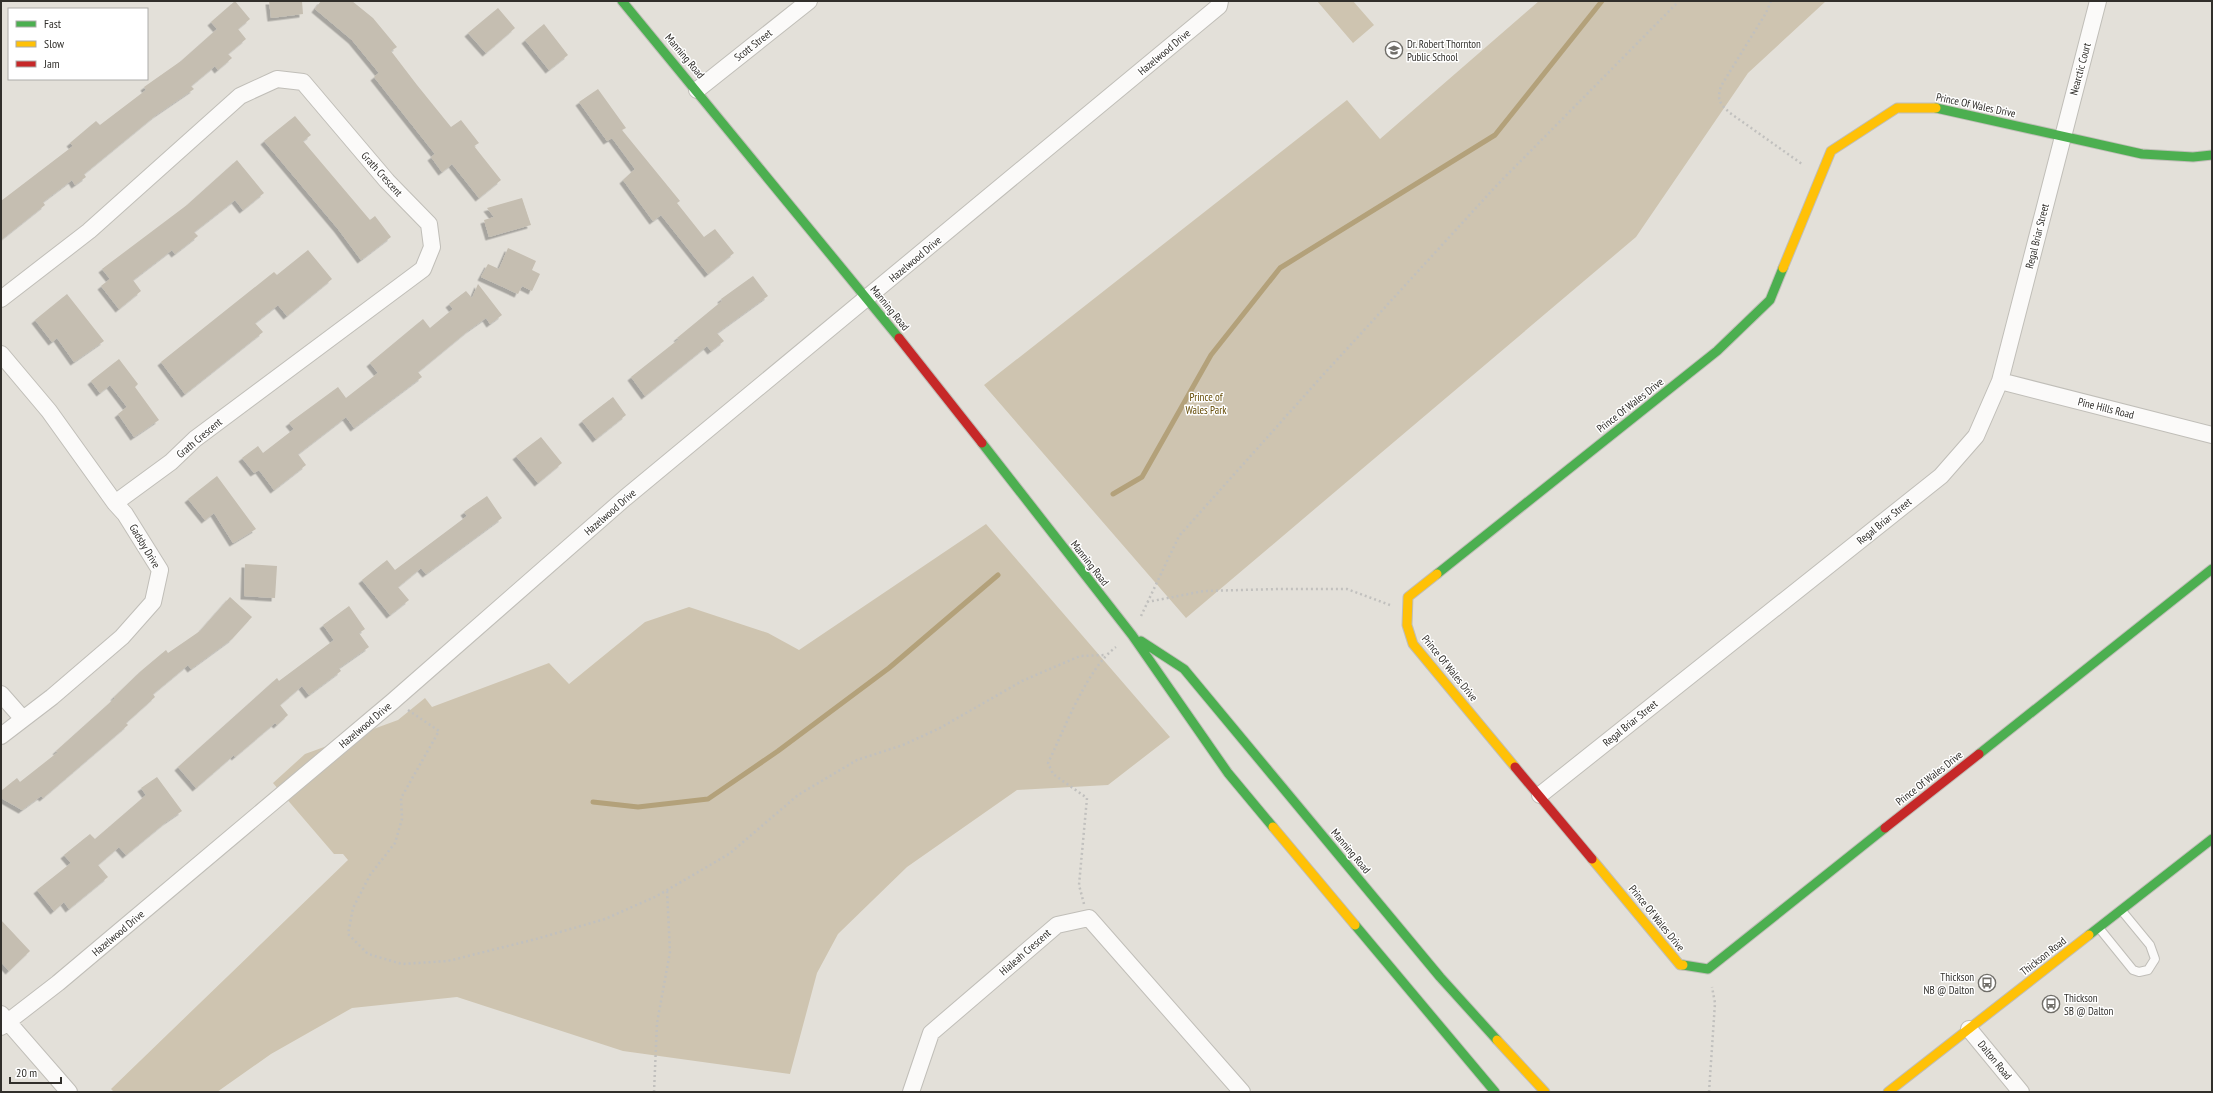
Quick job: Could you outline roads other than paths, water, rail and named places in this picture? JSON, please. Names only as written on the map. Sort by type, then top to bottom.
[{"type":"main road","name":"Manning Road","points":[[622,1],[697,90],[867,299],[1132,635],[1228,774],[1495,1092]]},
{"type":"main road","name":"Prince Of Wales Drive","points":[[2212,155],[2193,157],[2142,154],[1930,107],[1898,108],[1831,150],[1770,300],[1717,351],[1408,597],[1407,625],[1414,644],[1680,965],[1708,969],[2212,569]]},
{"type":"main road","name":"Manning Road","points":[[1132,635],[1184,669],[1440,976],[1545,1092]]},
{"type":"main road","name":"Thickson Road","points":[[1888,1092],[2212,839]]},
{"type":"street","name":"Scott Street","points":[[697,90],[809,1]]},
{"type":"street","name":"Hazelwood Drive","points":[[3,1021],[58,984],[392,702],[625,498],[1220,6],[1220,1]]},
{"type":"street","name":"Nearctic Court","points":[[2062,136],[2098,1]]},
{"type":"street","name":"Grath Crescent","points":[[1,299],[89,231],[240,96],[277,79],[303,82],[388,181],[429,224],[432,247],[423,269],[195,439],[171,462],[116,503]]},
{"type":"street","name":"Regal Briar Street","points":[[1540,795],[1941,476],[1976,436],[2000,381],[2062,136]]},
{"type":"street","name":"Gadsby Drive","points":[[1,354],[49,411],[125,514],[160,570],[154,602],[122,637],[52,697],[1,736]]},
{"type":"street","name":"Pine Hills Road","points":[[2000,381],[2212,435]]},
{"type":"street","points":[[1,694],[23,719]]},
{"type":"street","name":"Hialeah Crescent","points":[[911,1092],[931,1033],[1057,925],[1089,918],[1242,1092]]},
{"type":"street","points":[[3,1021],[69,1092]]},
{"type":"street","name":"Dalton Road","points":[[1969,1029],[2021,1092]]},
{"type":"lane","points":[[2099,927],[2133,970],[2139,972],[2148,970],[2155,959],[2153,950],[2121,910]]},
{"type":"waterway","points":[[1113,494],[1142,477],[1211,355],[1280,268],[1495,135],[1602,1]]},
{"type":"waterway","points":[[593,802],[638,807],[708,799],[778,751],[889,668],[998,575]]},
{"type":"place","name":"Dr. Robert Thornton Public School","points":[[1394,50]]},
{"type":"place","name":"Thickson NB @ Dalton","points":[[1987,983]]},
{"type":"place","name":"Thickson SB @ Dalton","points":[[2051,1004]]},
{"type":"park label","name":"Prince of Wales Park","points":[[1206,403]]}]
